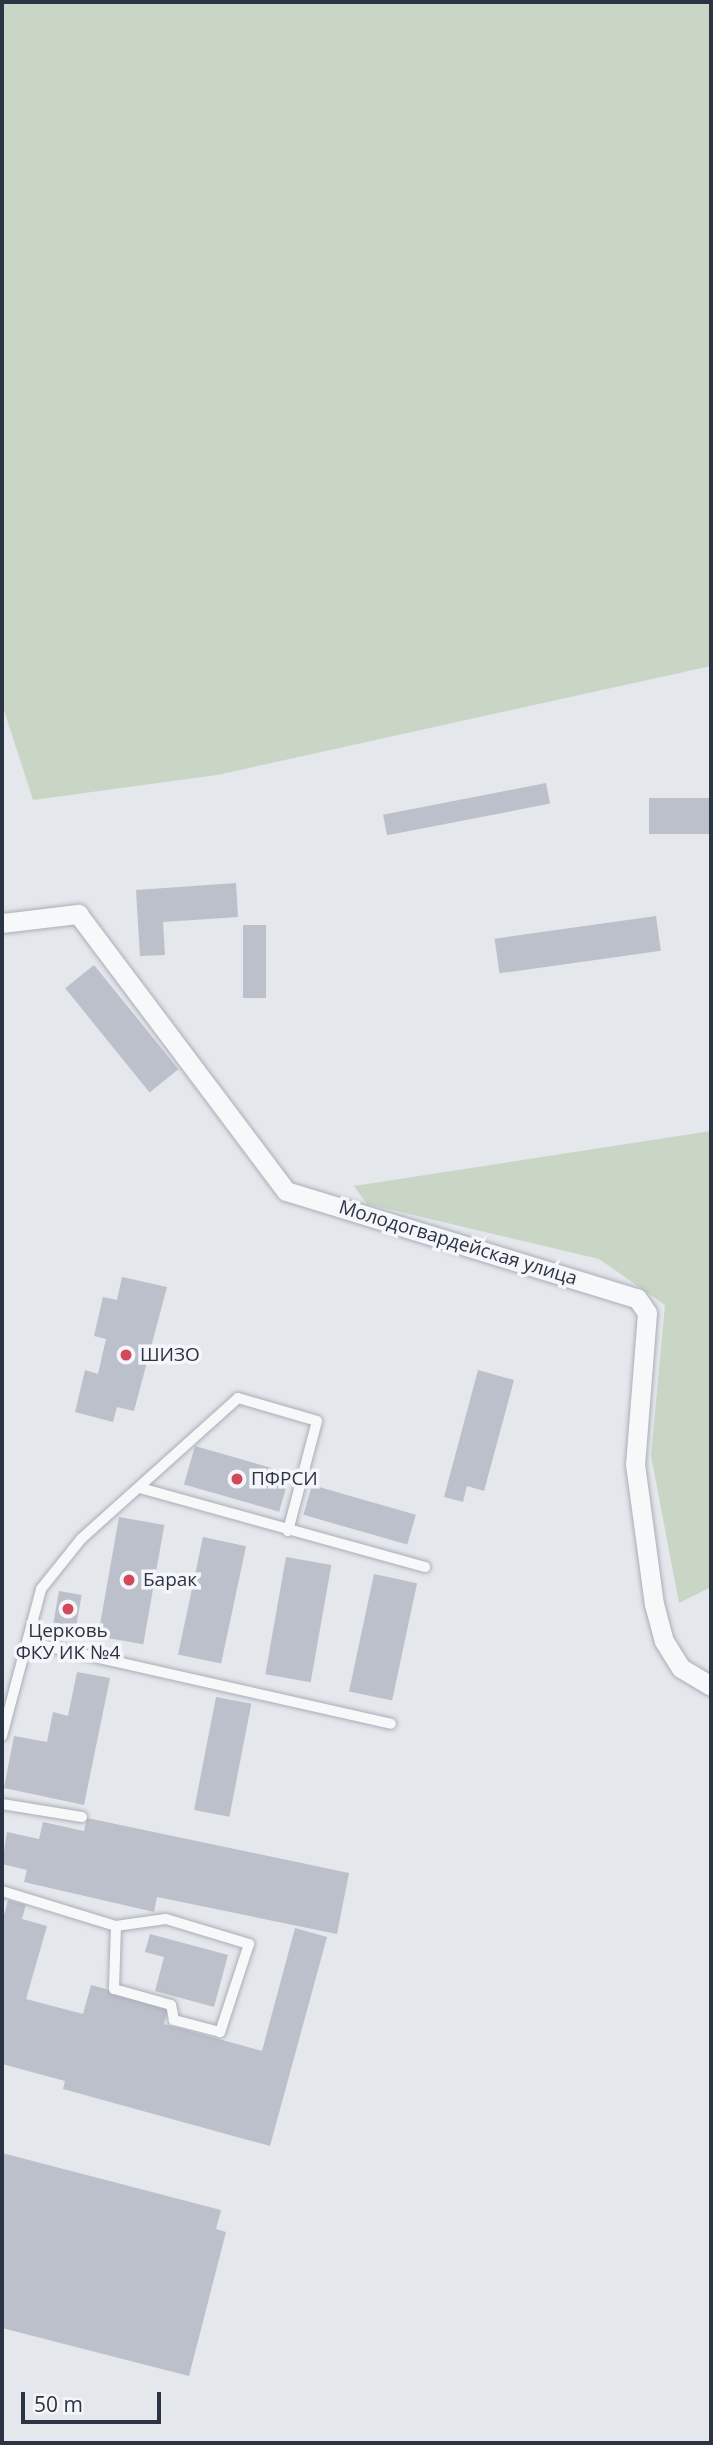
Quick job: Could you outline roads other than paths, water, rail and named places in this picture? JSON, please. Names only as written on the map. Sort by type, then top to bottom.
[{"type":"street","name":"Молодогвардейская улица","points":[[2,923],[78,914],[286,1191],[638,1298],[647,1313],[635,1464],[654,1604],[664,1640],[681,1668],[711,1686]]},
{"type":"lane","points":[[2,1736],[41,1590],[81,1539],[140,1488],[173,1450],[238,1398],[317,1421],[288,1531]]},
{"type":"lane","points":[[140,1488],[425,1567]]},
{"type":"lane","points":[[28,1642],[391,1724]]},
{"type":"lane","points":[[2,1804],[82,1817]]},
{"type":"lane","points":[[2,1891],[116,1926],[166,1919],[249,1944],[220,2032],[174,2020],[171,2005],[114,1989],[116,1926]]},
{"type":"place","name":"ШИЗО","points":[[126,1355]]},
{"type":"place","name":"ПФРСИ","points":[[237,1479]]},
{"type":"place","name":"Барак","points":[[129,1580]]},
{"type":"place","name":"Церковь ФКУ ИК №4","points":[[68,1609]]}]
